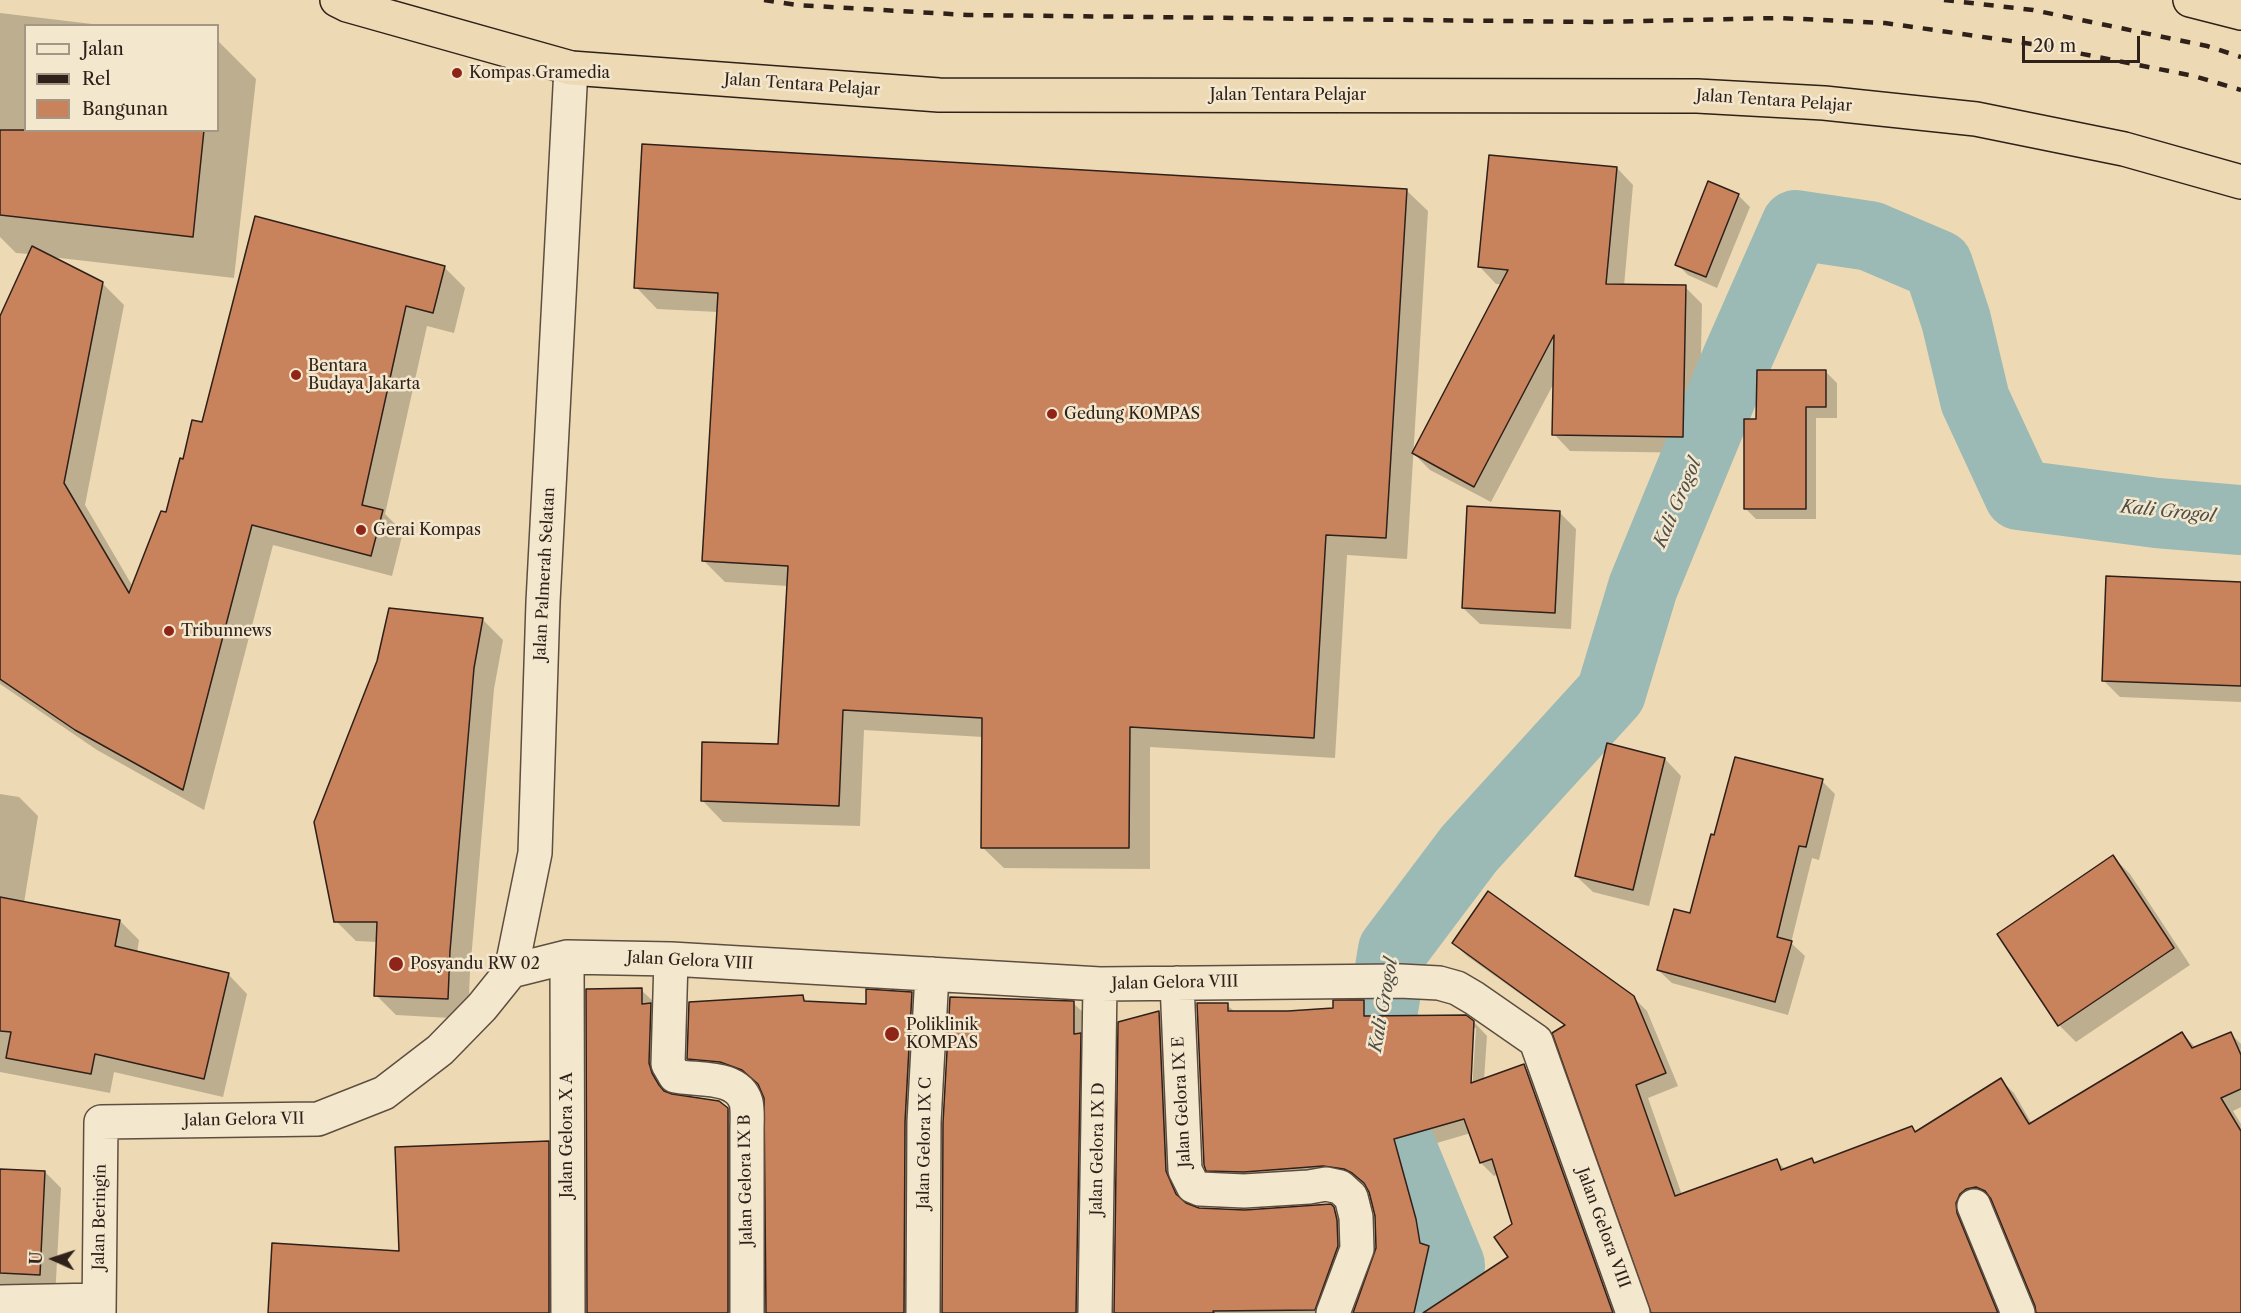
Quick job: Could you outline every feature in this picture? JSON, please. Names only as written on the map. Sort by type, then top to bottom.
[{"type":"highway","name":"Jalan Tentara Pelajar","points":[[337,0],[347,5],[571,68],[939,95],[1697,96],[1824,103],[1976,119],[2124,149],[2241,182]]},
{"type":"highway","points":[[2190,0],[2241,13]]},
{"type":"street","name":"Jalan Palmerah Selatan","points":[[440,1050],[511,972],[535,853],[543,602],[571,68]]},
{"type":"street","name":"Jalan Gelora VIII","points":[[511,972],[567,957],[671,959],[1100,984],[1400,981],[1439,983],[1457,988],[1536,1041],[1633,1313]]},
{"type":"street","name":"Jalan Gelora X A","points":[[567,957],[568,1313]]},
{"type":"street","name":"Jalan Gelora IX B","points":[[671,959],[668,1064],[675,1076],[690,1080],[711,1079],[730,1084],[746,1101],[747,1313]]},
{"type":"street","name":"Jalan Gelora IX C","points":[[923,1313],[924,1122],[932,974]]},
{"type":"street","name":"Jalan Gelora IX E","points":[[1177,983],[1187,1178],[1193,1186],[1200,1189],[1244,1191],[1326,1184],[1340,1187],[1351,1197],[1356,1217],[1358,1249],[1333,1313]]},
{"type":"street","name":"Jalan Gelora IX D","points":[[1095,1313],[1100,984]]},
{"type":"street","name":"Jalan Gelora VII","points":[[101,1122],[318,1119],[384,1093],[440,1050]]},
{"type":"street","name":"Jalan Beringin","points":[[99,1307],[101,1122]]},
{"type":"street","points":[[1974,1206],[2018,1313]]},
{"type":"street","points":[[0,1302],[99,1307]]},
{"type":"building","points":[[0,130],[204,132],[193,237],[0,215]]},
{"type":"building","name":"Gedung KOMPAS","points":[[642,144],[1407,189],[1386,538],[1326,535],[1314,738],[1130,727],[1129,848],[981,848],[982,718],[843,710],[839,806],[701,801],[702,742],[778,744],[788,566],[702,561],[718,293],[634,288]]},
{"type":"building","points":[[1489,155],[1617,167],[1606,284],[1686,285],[1683,437],[1552,435],[1554,335],[1474,487],[1412,453],[1508,270],[1478,267]]},
{"type":"building","points":[[1708,181],[1739,194],[1706,277],[1675,265]]},
{"type":"building","points":[[255,216],[445,266],[433,313],[406,306],[362,505],[383,510],[371,556],[252,525],[183,790],[75,730],[0,679],[0,316],[32,246],[103,282],[64,483],[129,593],[161,511],[166,512],[180,458],[183,459],[192,420],[202,422]]},
{"type":"building","points":[[1757,370],[1826,370],[1826,407],[1806,407],[1806,509],[1744,509],[1744,419],[1756,419]]},
{"type":"building","points":[[1467,506],[1560,511],[1555,613],[1462,608]]},
{"type":"building","points":[[2106,576],[2241,582],[2241,686],[2102,681]]},
{"type":"building","points":[[389,608],[483,618],[474,668],[448,999],[374,996],[377,922],[334,922],[314,822],[377,661]]},
{"type":"building","points":[[1607,743],[1665,758],[1633,890],[1575,876]]},
{"type":"building","points":[[1735,757],[1823,779],[1806,847],[1799,846],[1777,937],[1792,941],[1775,1002],[1657,970],[1674,909],[1690,913]]},
{"type":"building","points":[[2113,855],[2174,948],[2058,1026],[1997,934]]},
{"type":"building","points":[[1488,891],[1634,996],[1666,1073],[1636,1085],[1675,1196],[1777,1159],[1781,1170],[1812,1158],[1814,1163],[1912,1126],[1915,1132],[2001,1078],[2029,1124],[2182,1032],[2192,1048],[2231,1032],[2241,1055],[2241,1089],[2221,1098],[2241,1131],[2241,1313],[2036,1313],[1991,1199],[1985,1191],[1976,1187],[1966,1189],[1960,1194],[1956,1203],[1957,1213],[1998,1313],[1651,1313],[1552,1033],[1565,1025],[1452,943]]},
{"type":"building","points":[[0,897],[120,920],[115,946],[229,973],[204,1079],[95,1054],[91,1074],[6,1058],[11,1032],[0,1031]]},
{"type":"building","points":[[642,988],[642,1004],[651,1003],[649,1063],[659,1085],[664,1091],[672,1094],[719,1101],[728,1108],[728,1313],[587,1313],[586,989]]},
{"type":"building","points":[[866,989],[912,992],[905,1122],[904,1313],[766,1313],[764,1098],[758,1084],[742,1070],[720,1062],[687,1059],[689,1002],[803,995],[804,1001],[866,1004]]},
{"type":"building","points":[[950,997],[1074,1001],[1074,1034],[1081,1033],[1076,1313],[942,1313],[943,1123]]},
{"type":"building","points":[[1333,1000],[1364,1000],[1364,1016],[1466,1015],[1474,1021],[1471,1083],[1524,1064],[1613,1313],[1423,1313],[1508,1257],[1494,1237],[1512,1224],[1492,1159],[1480,1163],[1464,1119],[1394,1139],[1416,1219],[1420,1243],[1429,1246],[1414,1313],[1353,1313],[1376,1248],[1375,1216],[1369,1192],[1364,1183],[1352,1173],[1344,1169],[1323,1166],[1244,1172],[1206,1171],[1197,1003],[1228,1003],[1228,1011],[1288,1011],[1333,1008]]},
{"type":"building","points":[[1159,1011],[1166,1171],[1176,1194],[1186,1203],[1199,1208],[1245,1210],[1331,1204],[1337,1220],[1338,1246],[1315,1310],[1114,1313],[1118,1022]]},
{"type":"building","points":[[549,1141],[549,1313],[268,1313],[272,1243],[399,1251],[395,1147]]},
{"type":"building","points":[[0,1169],[45,1171],[40,1275],[0,1273]]},
{"type":"waterway","name":"Kali Grogol","points":[[1446,1313],[1450,1265],[1372,1076],[1393,950],[1469,849],[1611,693],[1643,587],[1736,361],[1796,225],[1870,236],[1938,265],[1956,320],[1975,400],[2019,495],[2157,513],[2241,520]]},
{"type":"railway","points":[[764,0],[797,5],[968,15],[1595,22],[1780,18],[1885,23],[2032,44],[2194,76],[2241,90]]},
{"type":"railway","points":[[1944,0],[2033,10],[2207,46],[2241,57]]},
{"type":"place","name":"Kompas Gramedia","points":[[457,73]]},
{"type":"place","name":"Bentara Budaya Jakarta","points":[[296,375]]},
{"type":"place","name":"Gedung KOMPAS","points":[[1052,414]]},
{"type":"place","name":"Gerai Kompas","points":[[361,530]]},
{"type":"place","name":"Tribunnews","points":[[169,631]]},
{"type":"place","name":"Posyandu RW 02","points":[[396,964]]},
{"type":"place","name":"Poliklinik KOMPAS","points":[[892,1034]]}]
